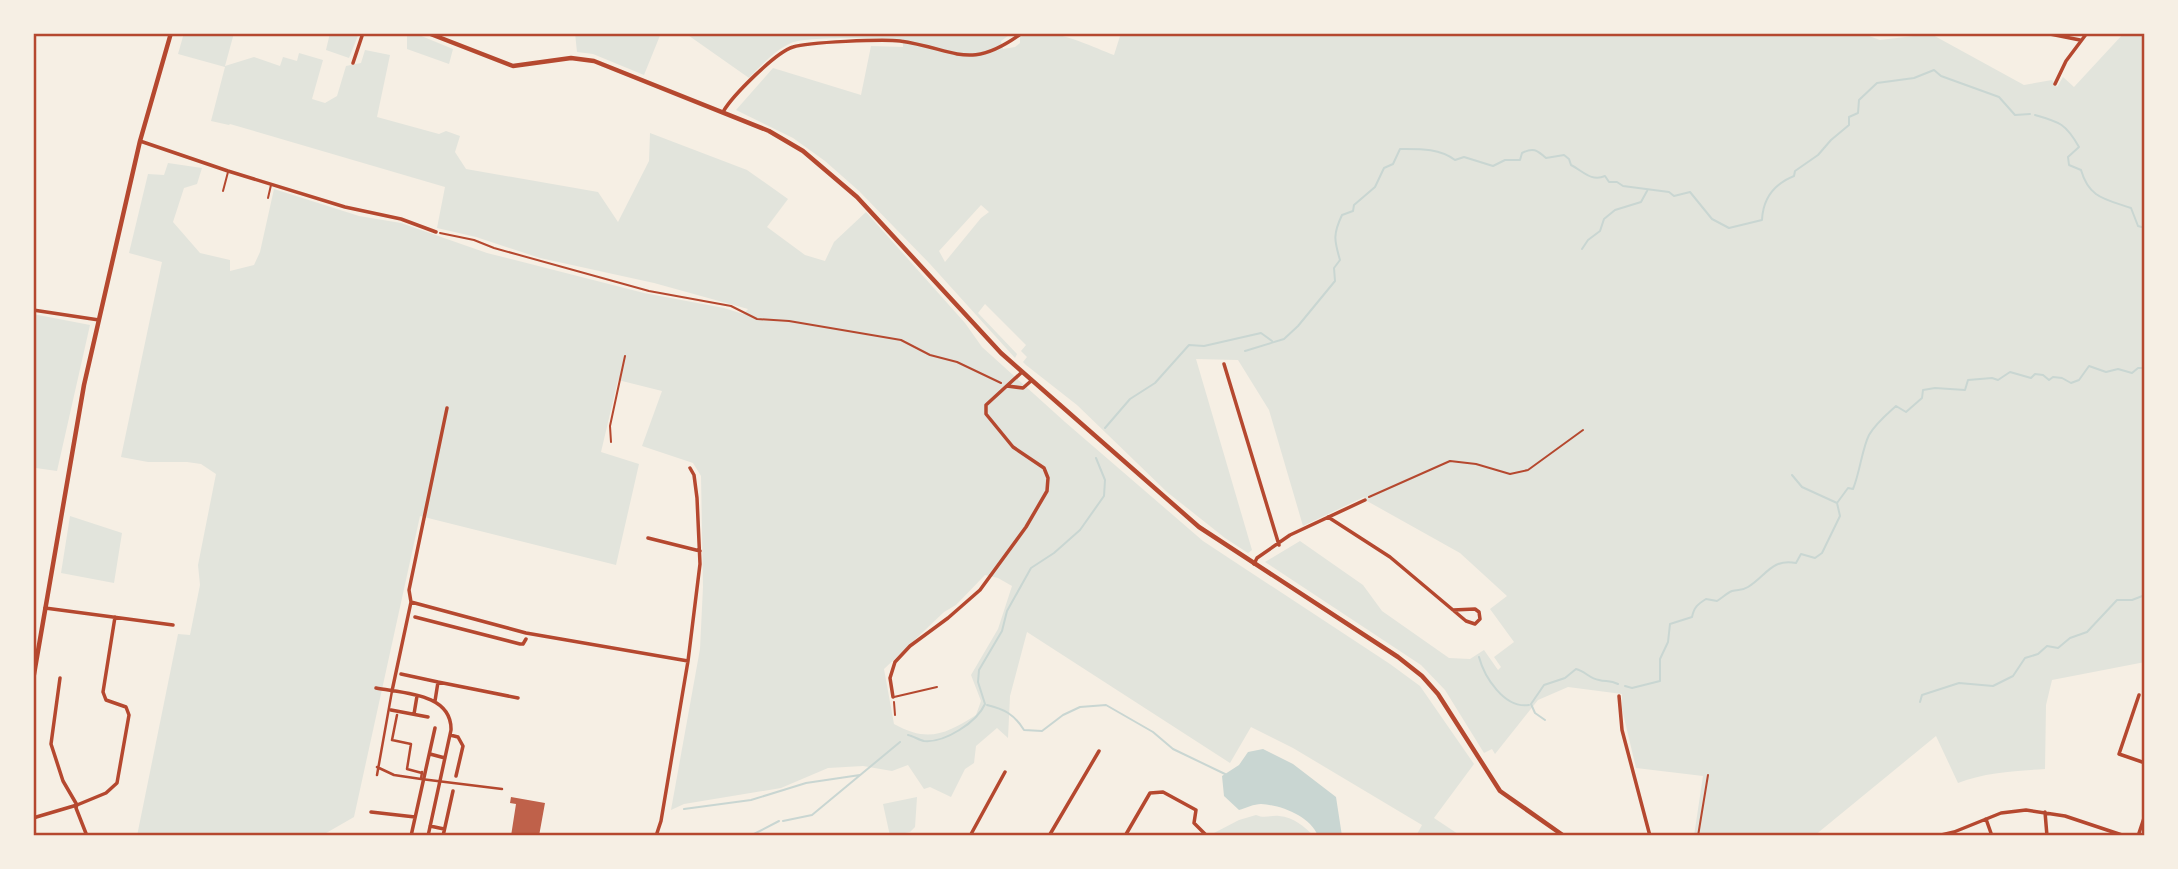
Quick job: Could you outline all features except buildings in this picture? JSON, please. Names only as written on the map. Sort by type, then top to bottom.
[{"type":"street","points":[[33,680],[78,419],[99,320],[140,141],[172,33]]},
{"type":"street","points":[[353,63],[363,33]]},
{"type":"street","points":[[428,33],[513,66],[571,58],[590,60],[723,112],[788,141],[851,192],[879,219],[1021,373],[1199,527],[1395,654],[1416,671],[1446,705],[1500,791],[1563,836]]},
{"type":"street","points":[[723,112],[767,65],[792,47],[893,41],[964,56],[978,56],[989,53],[1022,33]]},
{"type":"street","points":[[2045,33],[2080,40]]},
{"type":"street","points":[[2055,84],[2063,67],[2087,33]]},
{"type":"street","points":[[140,141],[345,207],[394,217],[436,232]]},
{"type":"street","points":[[33,310],[99,320]]},
{"type":"street","points":[[1224,364],[1279,545]]},
{"type":"street","points":[[893,698],[890,678],[895,662],[910,646],[970,598],[1026,527],[1044,497],[1048,486],[1044,468],[1013,447],[985,411],[986,405],[1021,373]]},
{"type":"street","points":[[1007,386],[1023,388],[1031,382]]},
{"type":"street","points":[[377,775],[411,602],[409,590],[447,408]]},
{"type":"street","points":[[656,836],[663,811],[688,661],[700,551],[697,498],[694,475],[690,468]]},
{"type":"street","points":[[1254,564],[1257,558],[1290,536],[1365,500]]},
{"type":"street","points":[[1328,517],[1390,557],[1453,610],[1469,623],[1475,624],[1480,620],[1479,612],[1475,609],[1453,610]]},
{"type":"street","points":[[648,538],[700,551]]},
{"type":"street","points":[[411,602],[526,633],[688,661]]},
{"type":"street","points":[[45,608],[173,625]]},
{"type":"street","points":[[427,620],[430,609]]},
{"type":"street","points":[[33,818],[106,793],[117,783],[129,711],[126,707],[106,700],[103,692],[114,617]]},
{"type":"street","points":[[415,617],[523,645],[526,639]]},
{"type":"street","points":[[401,674],[518,698]]},
{"type":"street","points":[[60,678],[51,744],[63,781],[77,805],[76,811],[87,836]]},
{"type":"street","points":[[435,701],[438,682]]},
{"type":"street","points":[[376,688],[435,701],[449,715],[450,735],[428,836]]},
{"type":"street","points":[[2139,695],[2119,754],[2145,763]]},
{"type":"street","points":[[414,714],[417,696]]},
{"type":"street","points":[[1619,696],[1622,730],[1650,836]]},
{"type":"street","points":[[389,711],[428,717]]},
{"type":"street","points":[[397,715],[392,740],[411,744],[407,769],[422,773],[422,779]]},
{"type":"street","points":[[411,836],[435,728]]},
{"type":"street","points":[[450,735],[458,737],[463,746],[456,776]]},
{"type":"street","points":[[1049,836],[1099,751]]},
{"type":"street","points":[[429,754],[445,758]]},
{"type":"street","points":[[377,767],[394,775],[502,789]]},
{"type":"street","points":[[970,836],[1006,772]]},
{"type":"street","points":[[443,836],[453,790]]},
{"type":"street","points":[[1125,836],[1150,793],[1163,792],[1196,810],[1194,823],[1204,836]]},
{"type":"street","points":[[1937,836],[2018,810],[2045,811],[2125,836]]},
{"type":"street","points":[[2045,811],[2047,836]]},
{"type":"street","points":[[371,813],[415,817]]},
{"type":"street","points":[[2138,836],[2145,814]]},
{"type":"street","points":[[1986,819],[1992,836]]},
{"type":"street","points":[[430,826],[444,829]]},
{"type":"lane","points":[[223,191],[228,171]]},
{"type":"lane","points":[[268,198],[271,184]]},
{"type":"lane","points":[[893,698],[937,687]]},
{"type":"path","points":[[436,232],[474,240],[649,291],[731,306],[757,319],[789,321],[901,340],[930,355],[957,362],[1007,386]]},
{"type":"path","points":[[611,442],[610,426],[625,356]]},
{"type":"path","points":[[1365,500],[1450,461],[1476,464],[1510,474],[1528,470],[1583,430]]},
{"type":"path","points":[[893,698],[895,715]]},
{"type":"path","points":[[1698,836],[1708,775]]},
{"type":"shaded area","points":[[1041,32],[1080,41],[1114,55],[1121,33],[1861,33],[1880,40],[1931,34],[2024,85],[2052,80],[2057,87],[2063,77],[2074,87],[2124,33],[2145,33],[2145,662],[2052,680],[2046,705],[2045,769],[1990,774],[1958,783],[1936,736],[1814,836],[1694,836],[1703,776],[1636,768],[1622,709],[1622,694],[1568,687],[1538,700],[1495,754],[1492,749],[1484,753],[1445,690],[1421,665],[1265,562],[1300,541],[1363,585],[1382,611],[1449,658],[1470,659],[1484,650],[1498,670],[1501,667],[1494,657],[1514,642],[1490,609],[1507,596],[1460,553],[1364,497],[1303,526],[1269,410],[1238,360],[1196,359],[1252,550],[1248,553],[1167,492],[1077,405],[1026,365],[1023,362],[1027,357],[1021,351],[1026,345],[985,304],[978,313],[1017,354],[1015,358],[930,264],[859,191],[825,161],[793,138],[736,110],[773,68],[861,95],[871,46],[903,47],[903,39],[812,39],[791,43],[769,58],[749,78],[685,33],[1012,33],[1001,41],[1003,49],[1015,47],[1020,43],[1020,37]],"holes":[[[981,205],[989,212],[981,218],[945,262],[939,251]]]},
{"type":"shaded area","points":[[184,33],[234,33],[225,66],[254,57],[280,66],[283,57],[297,61],[299,53],[323,60],[312,99],[325,103],[337,96],[346,66],[361,63],[365,50],[390,55],[377,117],[439,134],[446,131],[460,136],[455,152],[466,169],[598,192],[618,222],[649,161],[650,133],[747,170],[788,199],[767,227],[805,255],[825,261],[834,242],[866,212],[965,323],[982,347],[1203,541],[1420,686],[1474,764],[1434,818],[1461,836],[1416,836],[1422,825],[1293,748],[1251,727],[1230,763],[1027,632],[1010,696],[1008,738],[997,728],[976,746],[974,763],[965,769],[951,797],[930,787],[924,789],[908,765],[892,771],[863,766],[828,768],[781,788],[684,804],[671,810],[700,649],[703,587],[701,476],[693,463],[642,446],[662,391],[618,380],[601,452],[639,464],[616,565],[420,516],[354,817],[321,836],[137,836],[178,634],[190,635],[200,585],[198,565],[216,474],[201,464],[148,462],[121,457],[162,262],[129,253],[148,174],[164,175],[168,163],[202,168],[197,184],[184,188],[173,222],[200,253],[230,260],[230,271],[254,265],[260,252],[274,189],[359,216],[401,223],[487,253],[644,293],[743,314],[748,309],[654,283],[540,258],[476,237],[437,228],[445,187],[230,124],[211,121],[225,67],[178,54]],"holes":[[[985,575],[998,578],[1012,586],[998,629],[971,675],[981,701],[976,715],[937,734],[917,733],[894,724],[884,669],[944,612],[956,605]]]},
{"type":"shaded area","points":[[330,33],[359,33],[349,58],[326,50]]},
{"type":"shaded area","points":[[407,33],[414,33],[453,49],[449,64],[407,49]]},
{"type":"shaded area","points":[[575,33],[661,33],[644,75],[593,54],[577,52]]},
{"type":"shaded area","points":[[33,314],[90,325],[57,471],[36,468],[36,463],[33,462]]},
{"type":"shaded area","points":[[70,516],[122,533],[114,583],[61,573]]},
{"type":"shaded area","points":[[1263,749],[1293,764],[1336,797],[1342,836],[1318,836],[1302,817],[1277,807],[1258,804],[1239,810],[1224,796],[1222,776],[1239,765],[1248,752]]},
{"type":"shaded area","points":[[917,797],[915,827],[910,832],[890,836],[883,804]]},
{"type":"shaded area","points":[[1256,815],[1289,818],[1314,836],[1220,836],[1214,833],[1239,820]]},
{"type":"waterway","points":[[1245,351],[1284,339],[1335,281],[1334,268],[1340,260],[1336,232],[1342,215],[1353,211],[1354,205],[1375,187],[1384,168],[1393,164],[1400,149],[1436,151],[1455,160],[1464,157],[1493,166],[1505,160],[1520,160],[1522,153],[1529,150],[1537,151],[1546,158],[1564,155],[1571,165],[1591,177],[1605,176],[1609,182],[1669,192],[1674,196],[1690,192],[1712,219],[1729,228],[1762,220],[1767,199],[1775,188],[1794,176],[1795,171],[1818,155],[1849,125],[1849,117],[1858,113],[1859,100],[1877,83],[1914,78],[1934,70],[1941,76],[1999,97],[2015,115],[2030,114]]},
{"type":"waterway","points":[[2035,115],[2056,122],[2070,133],[2079,147],[2068,157],[2069,165],[2081,170],[2093,192],[2131,208],[2138,226],[2145,228]]},
{"type":"waterway","points":[[1582,249],[1588,240],[1600,231],[1604,219],[1615,210],[1641,202],[1647,191]]},
{"type":"waterway","points":[[1105,428],[1130,399],[1155,383],[1189,345],[1204,346],[1261,333],[1272,341]]},
{"type":"waterway","points":[[1625,686],[1632,688],[1660,681],[1660,659],[1668,642],[1670,624],[1692,617],[1695,608],[1703,601],[1717,601],[1732,591],[1746,588],[1775,565],[1796,563],[1801,554],[1815,558],[1822,553],[1840,516],[1837,503],[1848,488],[1853,489],[1869,435],[1896,406],[1906,412],[1922,398],[1923,390],[1965,390],[1968,380],[1998,380],[2010,372],[2031,378],[2035,374],[2043,375],[2049,380],[2053,377],[2062,378],[2071,383],[2079,380],[2089,366],[2106,372],[2118,369],[2132,373],[2138,368],[2145,368]]},
{"type":"waterway","points":[[908,735],[924,741],[941,739],[968,724],[981,711],[985,704],[978,682],[979,670],[1002,631],[1007,611],[1031,568],[1054,553],[1080,530],[1104,496],[1105,480],[1096,458]]},
{"type":"waterway","points":[[1792,475],[1802,487],[1837,503]]},
{"type":"waterway","points":[[1920,702],[1922,695],[1959,683],[1993,686],[2013,676],[2025,658],[2038,654],[2047,646],[2058,648],[2070,638],[2087,632],[2117,600],[2132,600],[2145,595]]},
{"type":"waterway","points":[[1479,657],[1496,690],[1511,702],[1529,705]]},
{"type":"waterway","points":[[1545,720],[1535,713],[1531,704],[1544,685],[1565,678],[1576,669],[1596,679],[1618,684]]},
{"type":"waterway","points":[[987,705],[1008,713],[1024,730],[1042,731],[1063,715],[1080,707],[1106,705],[1153,732],[1173,749],[1225,774]]},
{"type":"waterway","points":[[783,821],[812,815],[900,742]]},
{"type":"waterway","points":[[684,809],[751,800],[806,783],[860,775]]},
{"type":"waterway","points":[[750,836],[779,821]]}]
